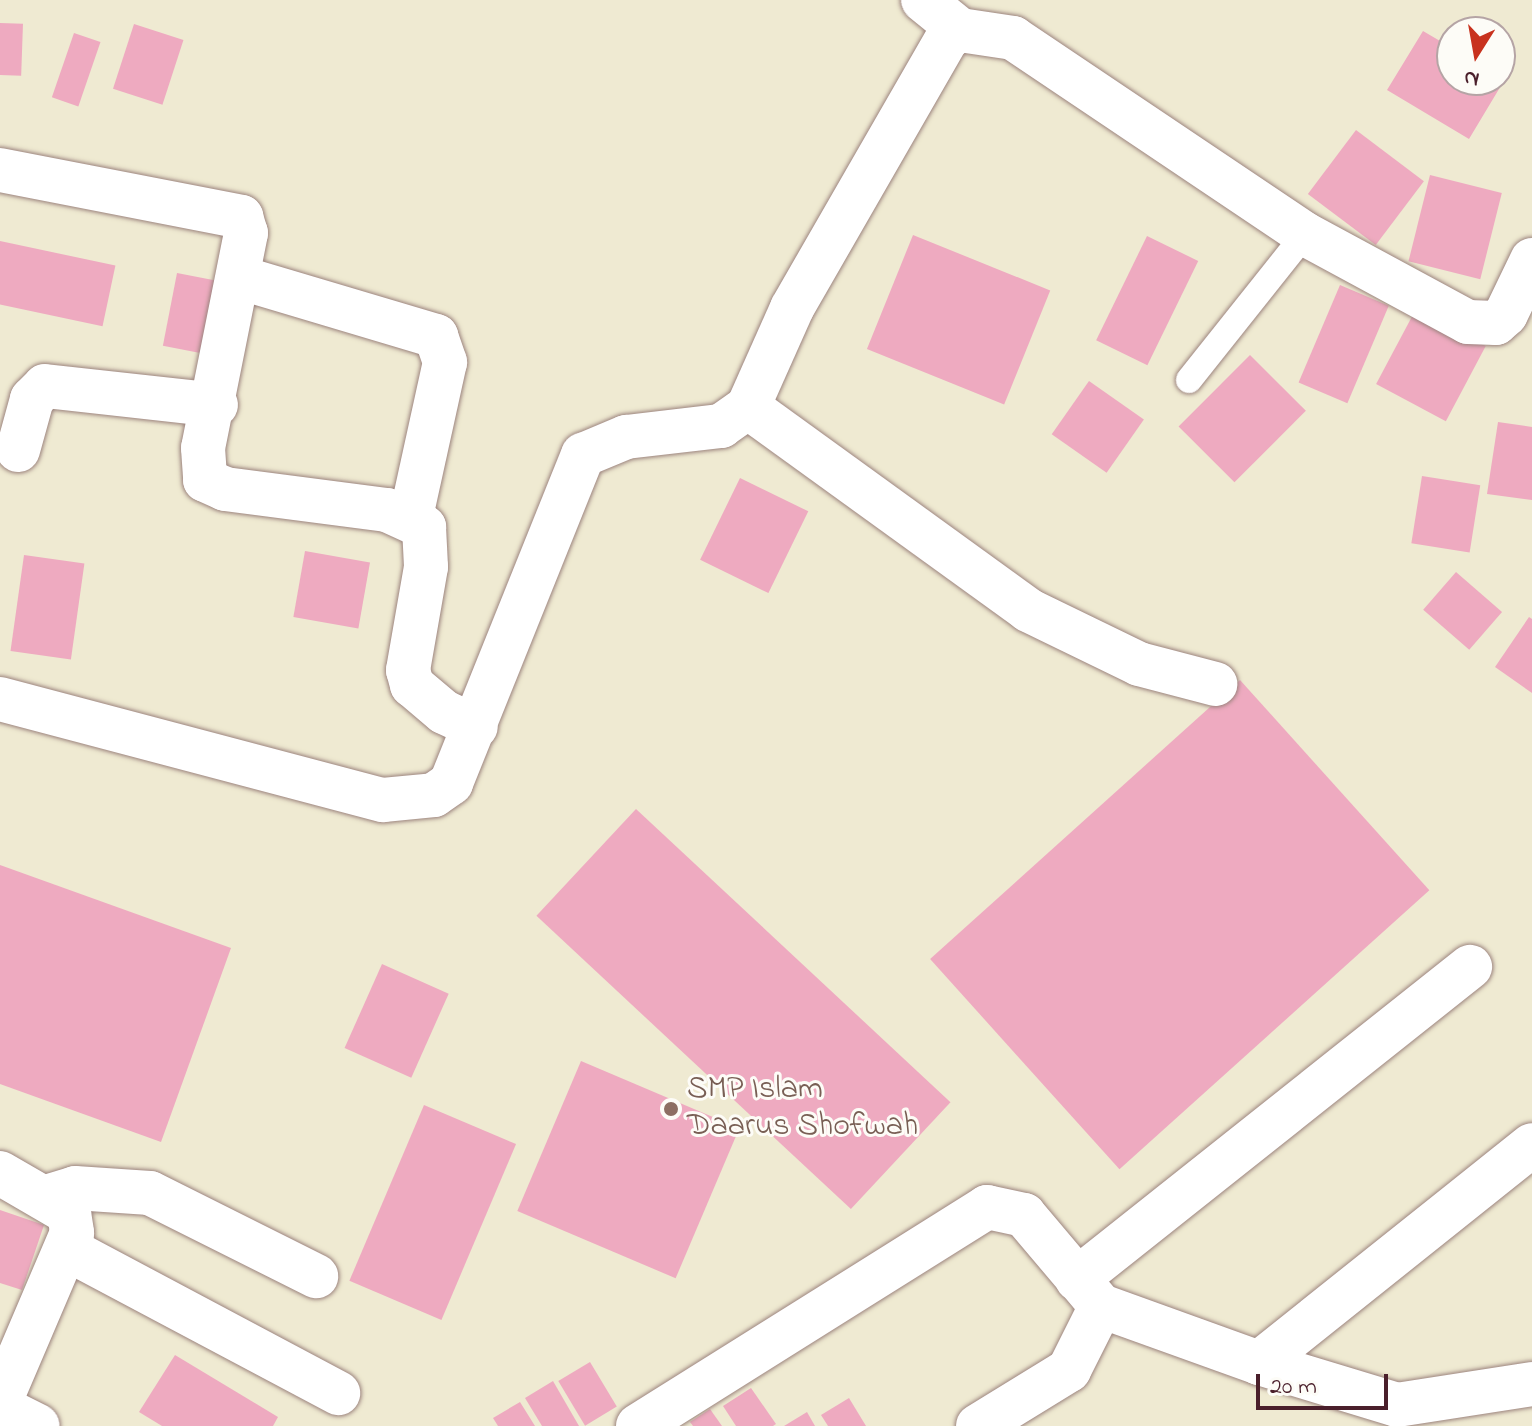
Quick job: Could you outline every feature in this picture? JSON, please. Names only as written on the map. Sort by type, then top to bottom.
[{"type":"street","points":[[923,0],[960,30],[1013,38],[1305,234],[1481,324],[1506,314],[1532,260]]},
{"type":"street","points":[[0,699],[383,800],[434,795],[451,783],[476,727],[583,455],[626,437],[721,426],[748,407],[792,308],[947,38],[960,30]]},
{"type":"street","points":[[0,170],[234,213],[246,228],[216,405],[201,467],[213,486],[411,516],[424,527],[427,549],[407,651],[412,685],[476,727]]},
{"type":"street","points":[[238,277],[436,336],[445,362],[411,516]]},
{"type":"street","points":[[18,450],[32,399],[45,386],[216,405]]},
{"type":"street","points":[[748,407],[1028,610],[1139,664],[1215,684]]},
{"type":"street","points":[[978,1426],[1069,1370],[1089,1292],[1470,967]]},
{"type":"street","points":[[1259,1363],[1532,1145]]},
{"type":"street","points":[[0,1173],[69,1213],[69,1250],[0,1404],[38,1426]]},
{"type":"street","points":[[46,1197],[75,1188],[150,1193],[316,1276]]},
{"type":"street","points":[[638,1426],[987,1207],[1024,1215],[1089,1292],[1259,1363],[1397,1405],[1532,1384]]},
{"type":"street","points":[[69,1250],[338,1393]]},
{"type":"lane","points":[[1189,380],[1305,234]]},
{"type":"building","points":[[0,23],[23,24],[21,76],[0,75]]},
{"type":"building","points":[[134,24],[183,40],[162,105],[113,89]]},
{"type":"building","points":[[1423,31],[1436,39],[1436,96],[1495,96],[1469,139],[1387,90]]},
{"type":"building","points":[[74,33],[100,42],[78,106],[52,97]]},
{"type":"building","points":[[1356,130],[1424,181],[1376,245],[1308,194]]},
{"type":"building","points":[[1430,175],[1502,193],[1480,279],[1408,261]]},
{"type":"building","points":[[913,235],[1050,290],[1004,404],[867,349]]},
{"type":"building","points":[[1147,236],[1198,261],[1147,365],[1096,340]]},
{"type":"building","points":[[0,241],[115,266],[103,326],[0,304]]},
{"type":"building","points":[[177,273],[214,280],[200,353],[163,346]]},
{"type":"building","points":[[1340,285],[1389,306],[1347,403],[1299,383]]},
{"type":"building","points":[[1416,309],[1486,346],[1446,421],[1376,384]]},
{"type":"building","points":[[1250,355],[1306,411],[1234,482],[1179,426]]},
{"type":"building","points":[[1089,381],[1144,419],[1107,473],[1052,434]]},
{"type":"building","points":[[1498,422],[1532,427],[1532,500],[1487,494]]},
{"type":"building","points":[[1422,476],[1480,485],[1470,552],[1411,543]]},
{"type":"building","points":[[740,478],[808,511],[768,593],[700,560]]},
{"type":"building","points":[[305,551],[370,562],[358,628],[293,617]]},
{"type":"building","points":[[24,555],[84,563],[71,660],[11,651]]},
{"type":"building","points":[[1456,572],[1502,612],[1469,650],[1423,610]]},
{"type":"building","points":[[1529,617],[1532,619],[1532,693],[1495,667]]},
{"type":"building","points":[[1240,680],[1429,890],[1119,1169],[930,959]]},
{"type":"building","points":[[636,809],[950,1102],[851,1209],[536,916]]},
{"type":"building","points":[[0,865],[231,948],[161,1142],[0,1084]]},
{"type":"building","points":[[382,964],[449,994],[411,1078],[345,1048]]},
{"type":"building","points":[[581,1061],[739,1128],[676,1278],[517,1211]]},
{"type":"building","points":[[424,1105],[516,1144],[441,1320],[349,1281]]},
{"type":"building","points":[[0,1210],[44,1225],[22,1290],[0,1283]]},
{"type":"building","points":[[175,1355],[278,1417],[273,1426],[162,1426],[139,1412]]},
{"type":"building","points":[[590,1362],[617,1407],[585,1426],[558,1381]]},
{"type":"building","points":[[553,1381],[579,1426],[542,1426],[525,1398]]},
{"type":"building","points":[[751,1388],[776,1424],[773,1426],[736,1426],[723,1406]]},
{"type":"building","points":[[849,1398],[866,1426],[828,1426],[821,1415]]},
{"type":"building","points":[[520,1402],[535,1426],[498,1426],[493,1418]]},
{"type":"building","points":[[710,1409],[722,1426],[693,1426],[690,1422]]},
{"type":"building","points":[[807,1412],[815,1426],[784,1426]]},
{"type":"place","name":"SMP Islam Daarus Shofwah","points":[[671,1109]]}]
